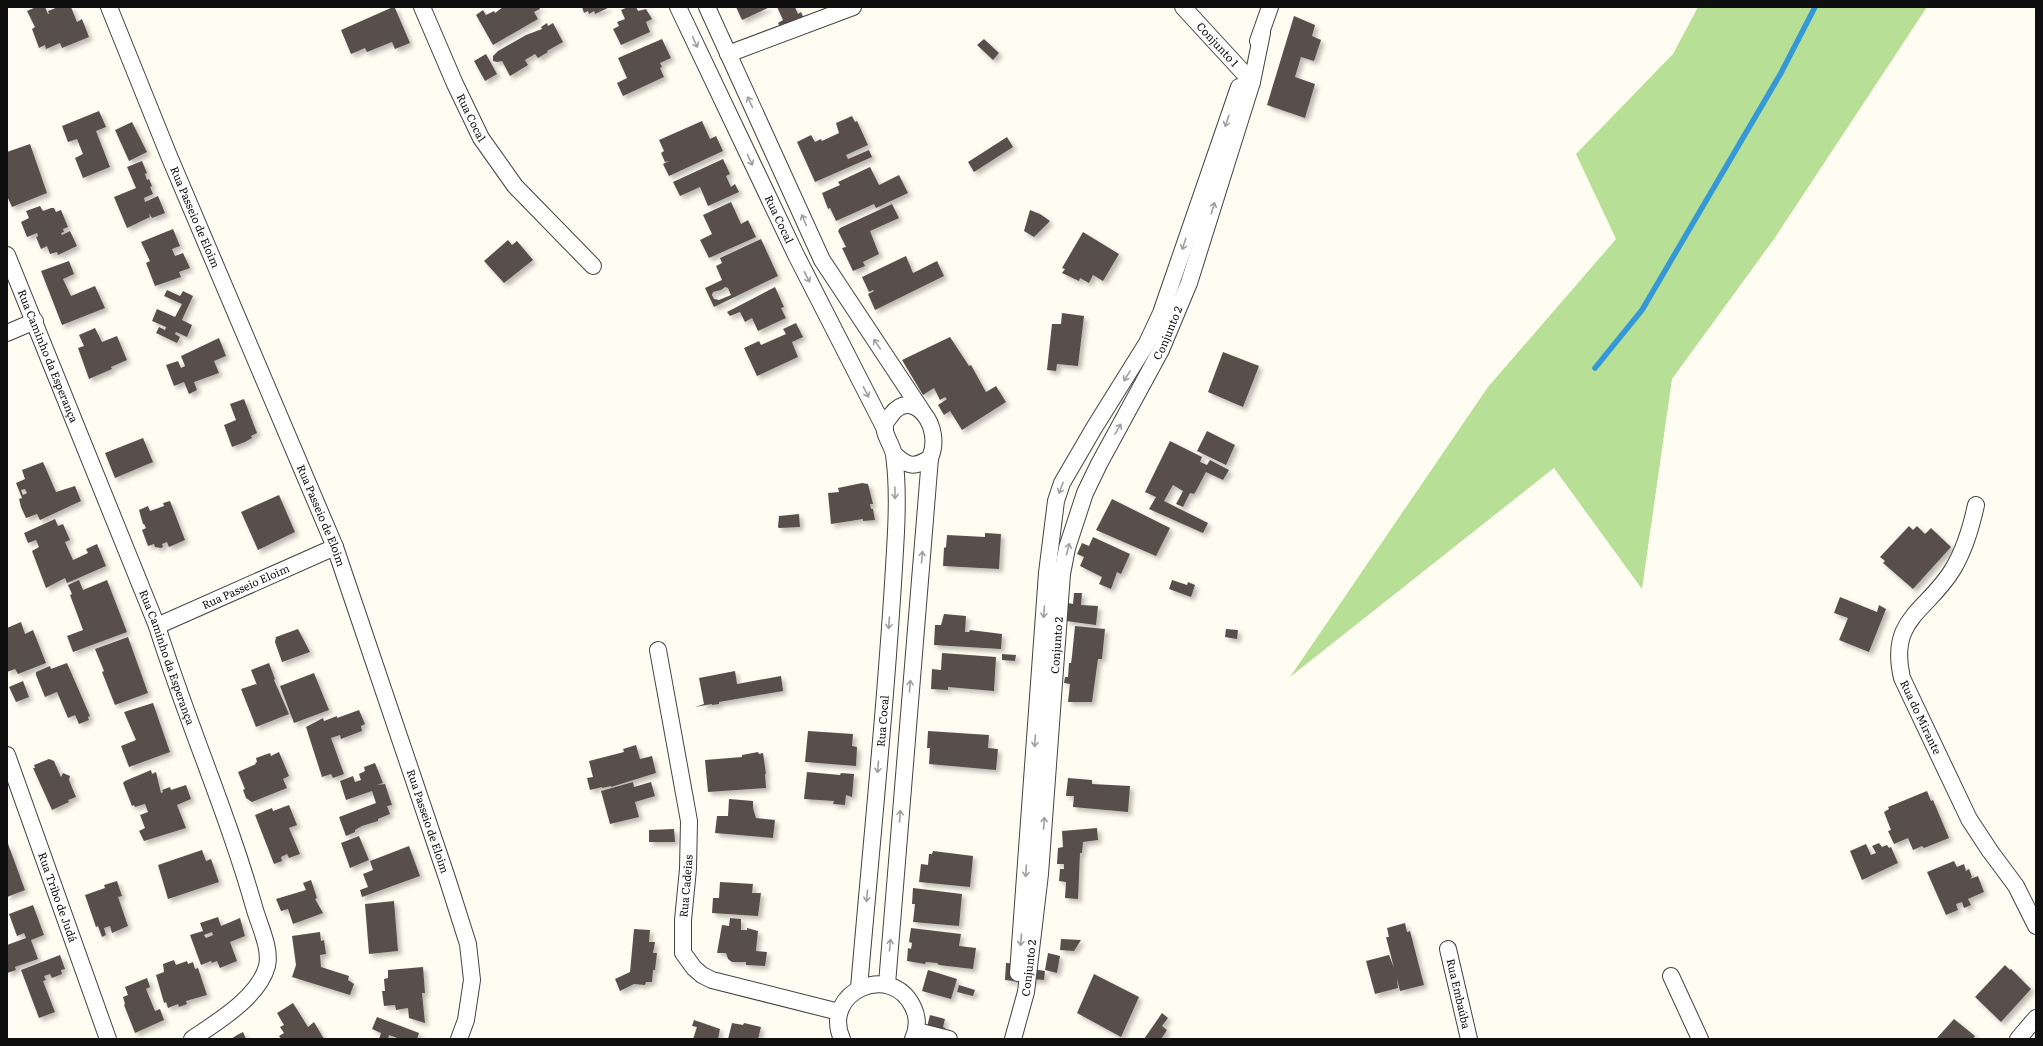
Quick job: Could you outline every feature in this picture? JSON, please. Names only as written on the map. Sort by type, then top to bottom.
[{"type":"street","name":"Rua Passeio de Eloim","points":[[109,7],[172,164],[335,548],[450,885],[468,944],[472,980],[466,1020],[459,1039]]},
{"type":"street","name":"Rua Cocal","points":[[422,7],[455,84],[482,138],[515,186],[593,266]]},
{"type":"street","name":"Rua Cocal","points":[[678,7],[796,255],[885,429]]},
{"type":"street","name":"Rua Cocal","points":[[707,7],[822,260],[922,411]]},
{"type":"street","points":[[728,54],[853,7]]},
{"type":"street","name":"Conjunto 1","points":[[1183,7],[1248,78]]},
{"type":"street","name":"Conjunto 2","points":[[1055,573],[1068,548],[1088,488],[1098,464],[1148,376],[1168,316],[1211,216],[1248,78],[1262,40],[1262,33],[1270,7]]},
{"type":"street","name":"Rua Caminho da Esperança","points":[[7,255],[35,321],[157,626],[175,682],[240,856],[268,956],[262,978],[249,995],[220,1020],[192,1039]]},
{"type":"street","name":"Conjunto 2","points":[[1013,1039],[1024,1000],[1040,874],[1045,699],[1055,573],[1056,501],[1062,484],[1094,428],[1147,343],[1168,316]]},
{"type":"street","points":[[7,333],[35,321]]},
{"type":"street","points":[[887,984],[930,458],[935,436],[931,423],[922,411],[916,408],[903,406],[894,410],[885,424],[885,429],[894,454],[905,464],[920,465],[930,458]]},
{"type":"street","name":"Rua Cocal","points":[[859,988],[896,530],[894,454]]},
{"type":"street","name":"Rua do Mirante","points":[[1976,505],[1964,548],[1953,570],[1916,613],[1903,633],[1898,651],[1899,665],[1902,678],[1969,819],[1986,846],[2016,886],[2036,926]]},
{"type":"street","name":"Rua Passeio Eloim","points":[[157,626],[335,548]]},
{"type":"street","name":"Rua Cadeias","points":[[658,650],[689,821],[689,850],[683,920],[683,953],[694,968],[702,975],[712,980],[839,1012]]},
{"type":"street","name":"Rua Tribo de Judá","points":[[7,755],[108,1039]]},
{"type":"street","name":"Rua Embaúba","points":[[1448,948],[1469,1039]]},
{"type":"street","points":[[1671,976],[1700,1039]]},
{"type":"street","points":[[842,1039],[838,1030],[839,1012],[847,998],[859,988],[887,984],[899,989],[909,998],[916,1013],[915,1035],[949,1039]]},
{"type":"street","points":[[2018,1039],[2036,1018]]},
{"type":"green space","points":[[1698,7],[1927,7],[1774,239],[1672,379],[1642,589],[1554,468],[1290,677],[1488,387],[1616,239],[1576,154],[1673,54]]},
{"type":"building","points":[[36,7],[45,7],[49,14],[48,11],[58,7],[71,7],[77,22],[82,19],[89,37],[62,48],[60,43],[46,49],[45,45],[39,48],[32,29],[35,27],[27,11]]},
{"type":"building","points":[[393,7],[395,8],[410,43],[395,49],[392,42],[367,52],[365,48],[351,54],[341,30]]},
{"type":"building","points":[[503,7],[539,7],[540,9],[534,12],[538,19],[493,45],[476,15],[483,10],[486,15],[494,11],[495,13]]},
{"type":"building","points":[[582,7],[610,7],[595,14],[594,11],[589,14],[588,11],[584,13]]},
{"type":"building","points":[[628,7],[636,7],[638,11],[646,9],[652,19],[646,22],[650,32],[621,45],[613,29],[619,26],[617,22],[625,19],[621,10]]},
{"type":"building","points":[[736,7],[770,7],[742,20]]},
{"type":"building","points":[[777,7],[795,7],[798,14],[801,12],[803,17],[780,27],[778,23],[783,20]]},
{"type":"building","points":[[1294,16],[1315,25],[1312,36],[1321,40],[1314,61],[1301,57],[1295,77],[1315,84],[1305,118],[1267,105]]},
{"type":"building","points":[[547,23],[548,26],[553,23],[563,42],[538,58],[535,54],[525,60],[528,65],[510,76],[502,61],[493,61],[493,56],[498,51],[526,35],[542,29],[541,27]]},
{"type":"building","points":[[662,39],[671,58],[660,63],[662,67],[660,68],[664,77],[623,96],[617,83],[627,78],[618,58]]},
{"type":"building","points":[[984,39],[999,53],[993,60],[977,45]]},
{"type":"building","points":[[486,54],[497,74],[485,81],[474,61]]},
{"type":"building","points":[[99,111],[106,127],[96,131],[110,167],[83,178],[75,158],[83,154],[77,139],[68,142],[62,126]]},
{"type":"building","points":[[852,116],[855,122],[857,121],[868,145],[846,155],[848,159],[869,150],[872,157],[815,182],[797,142],[811,135],[815,142],[821,139],[822,141],[839,133],[836,123]]},
{"type":"building","points":[[702,121],[710,139],[716,136],[723,151],[669,176],[663,164],[669,161],[665,162],[661,153],[664,151],[659,140]]},
{"type":"building","points":[[132,122],[147,152],[129,161],[115,130]]},
{"type":"building","points":[[1007,137],[1013,147],[974,172],[968,162]]},
{"type":"building","points":[[30,144],[47,193],[12,207],[7,196],[7,152]]},
{"type":"building","points":[[723,159],[730,174],[726,176],[731,187],[735,184],[739,192],[708,206],[700,187],[680,196],[673,182]]},
{"type":"building","points":[[142,161],[147,173],[145,174],[147,180],[149,179],[152,186],[150,187],[153,194],[144,198],[145,202],[158,196],[165,213],[152,218],[149,213],[150,217],[127,228],[114,197],[136,188],[127,167]]},
{"type":"building","points":[[870,167],[879,185],[899,175],[908,193],[876,208],[874,204],[836,221],[830,208],[828,209],[822,193],[840,185],[838,182]]},
{"type":"building","points":[[731,202],[741,224],[748,220],[756,237],[709,258],[700,240],[712,234],[703,215]]},
{"type":"building","points":[[892,204],[899,218],[870,231],[879,254],[863,262],[865,266],[853,271],[842,248],[846,247],[838,231],[840,228]]},
{"type":"building","points":[[40,206],[43,211],[51,208],[54,208],[56,212],[61,210],[68,227],[63,229],[64,232],[61,233],[62,235],[70,231],[77,246],[58,255],[57,252],[50,254],[47,246],[41,249],[36,237],[38,236],[37,233],[27,237],[21,222],[29,218],[26,211]]},
{"type":"building","points":[[1030,210],[1040,214],[1050,221],[1034,237],[1024,231]]},
{"type":"building","points":[[173,229],[180,246],[172,249],[175,256],[183,253],[190,268],[179,272],[181,277],[155,286],[146,263],[150,261],[141,242]]},
{"type":"building","points":[[1083,232],[1119,254],[1103,281],[1093,275],[1089,283],[1080,278],[1079,281],[1062,273],[1065,269],[1062,268]]},
{"type":"building","points":[[761,239],[778,276],[714,307],[705,288],[722,280],[716,266],[722,263],[720,258]],"holes":[[[725,287],[728,288],[731,295],[719,300],[714,299],[712,295],[713,292],[721,290]]]},
{"type":"building","points":[[508,240],[512,245],[517,241],[533,260],[504,283],[484,261]]},
{"type":"building","points":[[906,256],[913,273],[937,261],[944,276],[875,310],[868,294],[874,291],[869,292],[862,277]]},
{"type":"building","points":[[69,261],[74,274],[63,279],[71,296],[95,286],[105,308],[62,325],[41,271]]},
{"type":"building","points":[[775,287],[784,307],[781,308],[786,318],[758,331],[752,318],[745,322],[740,312],[730,316],[727,312]]},
{"type":"building","points":[[167,290],[180,296],[183,291],[193,296],[182,320],[192,325],[187,337],[176,332],[175,334],[180,337],[177,343],[156,333],[159,327],[165,330],[166,327],[152,321],[157,309],[175,317],[182,304],[164,296]]},
{"type":"building","points":[[1062,313],[1084,316],[1078,366],[1057,364],[1056,371],[1047,370],[1052,324],[1061,324]]},
{"type":"building","points":[[796,323],[803,337],[792,342],[798,357],[757,376],[744,348],[759,341],[761,345],[786,334],[783,329]]},
{"type":"building","points":[[95,328],[102,342],[117,336],[127,360],[111,367],[112,369],[89,379],[78,348],[84,346],[79,335]]},
{"type":"building","points":[[950,337],[969,366],[971,365],[986,392],[996,386],[1006,402],[962,430],[950,411],[944,415],[938,405],[947,399],[945,397],[940,400],[934,388],[923,395],[902,360]]},
{"type":"building","points":[[219,338],[226,356],[214,361],[219,373],[194,382],[197,390],[189,394],[184,382],[174,386],[166,365],[178,361],[181,368],[185,366],[181,356]]},
{"type":"building","points":[[1223,352],[1259,366],[1243,407],[1208,392]]},
{"type":"building","points":[[244,399],[257,433],[245,442],[232,447],[224,425],[236,420],[230,404]]},
{"type":"building","points":[[1207,431],[1235,445],[1226,465],[1197,451]]},
{"type":"building","points":[[143,438],[153,462],[115,478],[105,453]]},
{"type":"building","points":[[1170,441],[1202,457],[1200,462],[1207,465],[1210,460],[1229,470],[1223,480],[1206,472],[1196,491],[1194,494],[1190,493],[1183,507],[1176,504],[1183,491],[1173,485],[1164,501],[1208,523],[1203,533],[1149,509],[1156,497],[1145,492]]},
{"type":"building","points":[[43,462],[56,492],[75,486],[81,501],[40,520],[37,514],[26,518],[21,507],[19,499],[22,498],[16,483],[25,479],[22,470]],"holes":[[[25,489],[27,493],[23,495],[21,490]]]},
{"type":"building","points":[[862,483],[868,484],[873,504],[870,504],[871,509],[873,509],[875,520],[863,521],[863,519],[831,524],[828,493],[839,492],[838,488]]},
{"type":"building","points":[[279,495],[295,532],[258,550],[241,512]]},
{"type":"building","points":[[1112,499],[1170,528],[1156,556],[1096,530]]},
{"type":"building","points":[[170,501],[185,540],[169,547],[167,542],[162,544],[163,547],[161,548],[155,547],[154,544],[148,546],[142,530],[146,528],[143,524],[139,510],[148,506],[150,511],[164,506],[163,503]]},
{"type":"building","points":[[799,514],[800,527],[778,527],[779,516]]},
{"type":"building","points":[[55,519],[58,526],[63,524],[70,540],[65,542],[73,560],[88,553],[86,549],[97,544],[106,566],[67,583],[65,578],[46,588],[32,551],[39,547],[36,540],[28,543],[24,533]]},
{"type":"building","points":[[1909,526],[1913,530],[1917,526],[1925,534],[1931,528],[1951,547],[1913,589],[1883,563],[1885,561],[1880,557]]},
{"type":"building","points":[[985,533],[1001,534],[999,569],[943,566],[944,548],[946,547],[947,535],[985,537]]},
{"type":"building","points":[[1093,537],[1130,554],[1121,574],[1117,572],[1111,589],[1099,584],[1102,577],[1080,566],[1084,557],[1077,554],[1082,543],[1089,546]]},
{"type":"building","points":[[79,580],[83,590],[107,580],[127,632],[73,652],[67,636],[83,630],[70,595],[72,594],[68,585]]},
{"type":"building","points":[[1172,580],[1187,585],[1188,582],[1195,585],[1191,597],[1169,589]]},
{"type":"building","points":[[1074,593],[1082,593],[1081,605],[1098,606],[1096,625],[1066,621],[1068,603],[1073,604]]},
{"type":"building","points":[[1840,597],[1877,612],[1879,605],[1886,609],[1869,652],[1839,640],[1848,618],[1834,613]]},
{"type":"building","points":[[944,614],[966,616],[965,632],[969,632],[970,630],[1002,634],[1001,649],[934,645],[935,625],[941,625]]},
{"type":"building","points":[[21,622],[25,634],[33,630],[46,663],[18,674],[15,669],[7,672],[7,628]]},
{"type":"building","points":[[1075,626],[1105,629],[1102,659],[1098,659],[1092,702],[1068,702],[1070,684],[1064,683],[1065,677],[1068,677],[1069,663],[1071,663]]},
{"type":"building","points":[[298,629],[310,652],[282,662],[275,642],[276,637]]},
{"type":"building","points":[[1226,629],[1238,630],[1237,639],[1225,637]]},
{"type":"building","points":[[128,637],[148,693],[115,705],[95,649]]},
{"type":"building","points":[[942,653],[996,657],[994,691],[948,687],[948,690],[931,689],[932,669],[941,670]]},
{"type":"building","points":[[1002,654],[1016,655],[1015,661],[1002,660]]},
{"type":"building","points":[[67,663],[90,716],[88,717],[89,720],[79,724],[75,715],[68,718],[57,692],[45,697],[36,675],[36,672],[50,666],[51,669]]},
{"type":"building","points":[[269,663],[275,679],[274,680],[289,714],[256,727],[241,689],[256,684],[257,685],[251,670]]},
{"type":"building","points":[[735,671],[737,684],[781,676],[783,691],[719,702],[719,704],[695,707],[704,704],[699,678]]},
{"type":"building","points":[[314,673],[329,710],[294,723],[280,686]]},
{"type":"building","points":[[23,681],[29,697],[16,702],[9,687]]},
{"type":"building","points":[[153,703],[170,752],[129,767],[121,746],[136,740],[124,712]]},
{"type":"building","points":[[359,710],[365,724],[361,726],[362,731],[341,739],[340,735],[331,738],[344,774],[333,778],[331,774],[322,777],[306,727],[323,718],[324,721]]},
{"type":"building","points":[[808,731],[853,734],[852,746],[857,747],[856,766],[805,762]]},
{"type":"building","points":[[928,731],[989,735],[988,748],[998,749],[996,770],[929,764],[930,748],[927,748]]},
{"type":"building","points":[[636,745],[640,759],[652,756],[656,773],[611,787],[602,787],[590,790],[587,778],[593,777],[589,761],[624,752],[623,749]]},
{"type":"building","points":[[279,752],[289,776],[283,779],[287,788],[252,802],[246,798],[243,790],[245,789],[238,772],[256,764],[256,758],[270,753],[271,756]]},
{"type":"building","points":[[758,752],[759,754],[763,753],[766,788],[708,792],[705,760],[742,757],[742,755]]},
{"type":"building","points":[[49,759],[54,761],[61,777],[63,773],[70,776],[69,780],[76,797],[52,810],[33,768],[35,768],[34,765]]},
{"type":"building","points":[[375,763],[383,783],[377,785],[385,784],[392,805],[387,806],[390,814],[378,819],[378,821],[362,826],[355,830],[355,832],[346,836],[339,817],[376,803],[372,791],[346,800],[340,781],[353,776],[355,782],[361,780],[359,774],[365,771],[364,767]]},
{"type":"building","points":[[151,770],[152,774],[156,772],[161,793],[163,792],[162,790],[170,787],[171,790],[186,785],[191,799],[177,805],[186,828],[144,841],[139,831],[145,828],[140,815],[148,812],[145,804],[135,807],[134,805],[132,806],[123,783]]},
{"type":"building","points":[[807,772],[840,775],[841,773],[854,774],[852,797],[846,795],[845,805],[833,804],[834,801],[804,799]]},
{"type":"building","points":[[1068,778],[1092,780],[1092,784],[1130,786],[1128,812],[1073,807],[1074,796],[1066,796]]},
{"type":"building","points":[[633,782],[634,787],[651,782],[655,796],[635,802],[639,817],[610,824],[601,791]]},
{"type":"building","points":[[1927,791],[1931,801],[1933,800],[1949,838],[1924,848],[1922,846],[1913,850],[1908,838],[1894,844],[1888,831],[1891,830],[1884,812],[1889,809],[1888,807]]},
{"type":"building","points":[[729,799],[753,801],[753,808],[756,818],[775,820],[773,838],[715,833],[717,816],[728,816]]},
{"type":"building","points":[[289,805],[297,825],[289,828],[300,854],[289,858],[287,854],[281,857],[282,861],[274,864],[255,815],[272,808],[273,811]]},
{"type":"building","points":[[1097,828],[1098,840],[1083,842],[1082,853],[1080,853],[1078,899],[1065,898],[1066,882],[1059,881],[1060,869],[1064,869],[1064,864],[1057,864],[1058,848],[1063,847],[1062,831]]},
{"type":"building","points":[[674,829],[675,842],[649,842],[649,830]]},
{"type":"building","points":[[359,836],[369,860],[350,868],[341,843]]},
{"type":"building","points":[[7,841],[25,890],[7,897]]},
{"type":"building","points":[[1879,843],[1882,847],[1887,845],[1889,848],[1891,847],[1898,863],[1862,880],[1850,851],[1866,844],[1871,855],[1876,853],[1872,846]]},
{"type":"building","points":[[409,846],[420,876],[362,897],[360,890],[368,887],[363,874],[373,870],[370,861]]},
{"type":"building","points":[[202,850],[206,861],[211,859],[219,882],[168,899],[158,865]]},
{"type":"building","points":[[933,851],[973,856],[970,887],[919,882],[921,864],[928,865],[929,854],[932,854]]},
{"type":"building","points":[[1954,861],[1957,867],[1964,864],[1966,871],[1969,869],[1972,877],[1970,879],[1978,876],[1984,892],[1968,899],[1971,905],[1964,908],[1962,902],[1956,904],[1958,910],[1946,915],[1927,872]]},
{"type":"building","points":[[311,880],[317,898],[315,899],[323,913],[293,924],[288,909],[281,911],[276,899],[306,890],[303,883]]},
{"type":"building","points":[[117,881],[122,896],[118,897],[128,926],[112,933],[110,926],[104,928],[106,935],[102,937],[98,926],[96,927],[85,895],[105,888],[104,885]]},
{"type":"building","points":[[720,882],[753,884],[752,893],[761,893],[758,916],[712,913],[713,898],[719,898]]},
{"type":"building","points":[[913,888],[962,894],[959,926],[913,922],[915,904],[912,904]]},
{"type":"building","points":[[394,901],[398,951],[369,954],[365,904]]},
{"type":"building","points":[[33,905],[44,935],[31,940],[38,959],[15,967],[16,970],[7,973],[7,945],[26,938],[24,933],[17,936],[9,914]]},
{"type":"building","points":[[218,917],[221,926],[240,918],[245,936],[230,942],[237,961],[220,968],[217,961],[212,963],[211,961],[201,965],[190,935],[203,931],[200,923]],"holes":[[[212,932],[213,935],[206,938],[204,935]]]},
{"type":"building","points":[[730,918],[741,919],[741,930],[747,930],[747,928],[758,931],[756,951],[767,952],[765,966],[746,965],[746,962],[732,962],[728,959],[726,953],[717,953],[722,925],[729,926]]},
{"type":"building","points":[[1405,923],[1407,932],[1410,931],[1424,985],[1400,991],[1397,978],[1398,988],[1375,994],[1366,961],[1389,955],[1394,968],[1386,937],[1389,937],[1387,928]]},
{"type":"building","points":[[911,928],[961,934],[959,946],[976,948],[973,969],[939,965],[937,963],[926,962],[925,964],[907,961],[908,948],[911,949],[912,943],[909,942]]},
{"type":"building","points":[[634,929],[650,930],[649,942],[655,942],[653,953],[657,953],[655,970],[653,970],[652,982],[646,982],[645,985],[634,984],[620,991],[615,979],[630,972]]},
{"type":"building","points":[[320,932],[321,941],[324,940],[326,954],[320,955],[321,967],[349,976],[348,980],[354,984],[350,995],[292,977],[296,965],[292,936]]},
{"type":"building","points":[[1061,939],[1081,940],[1074,951],[1060,950]]},
{"type":"building","points":[[1048,953],[1060,956],[1057,973],[1045,970]]},
{"type":"building","points":[[60,955],[65,969],[61,970],[62,974],[52,978],[50,974],[44,976],[46,980],[43,981],[55,1012],[39,1018],[21,970]]},
{"type":"building","points":[[174,960],[176,965],[187,961],[188,964],[193,962],[195,969],[198,968],[207,995],[186,1001],[187,1004],[179,1007],[178,1004],[168,1008],[166,1002],[164,1003],[156,975],[164,972],[163,964]]},
{"type":"building","points":[[1006,963],[1032,965],[1033,969],[1045,971],[1044,980],[1032,979],[1032,983],[1005,980]]},
{"type":"building","points":[[2005,965],[2031,989],[2001,1022],[1975,997]]},
{"type":"building","points":[[423,967],[425,993],[422,993],[425,1023],[409,1018],[408,1008],[396,1010],[395,1005],[384,1006],[382,991],[385,991],[384,979],[388,978],[388,970]]},
{"type":"building","points":[[928,970],[957,979],[951,999],[922,991]]},
{"type":"building","points":[[1094,974],[1139,997],[1121,1037],[1077,1013]]},
{"type":"building","points":[[147,978],[150,987],[146,989],[155,1011],[160,1009],[164,1020],[135,1033],[124,1005],[123,997],[128,995],[125,987]]},
{"type":"building","points":[[959,985],[975,990],[973,996],[957,992]]},
{"type":"building","points":[[293,1003],[308,1027],[314,1022],[324,1039],[281,1039],[279,1036],[284,1033],[280,1027],[284,1025],[277,1013]]},
{"type":"building","points":[[1162,1013],[1168,1018],[1162,1026],[1167,1030],[1161,1039],[1144,1039]]},
{"type":"building","points":[[930,1015],[945,1019],[943,1027],[945,1030],[924,1039]]},
{"type":"building","points":[[377,1017],[419,1033],[417,1039],[400,1039],[389,1035],[388,1039],[379,1039],[381,1033],[372,1029]]},
{"type":"building","points":[[1954,1019],[1975,1036],[1973,1039],[1936,1039]]},
{"type":"building","points":[[694,1020],[720,1029],[718,1039],[693,1039],[697,1027],[692,1026]]},
{"type":"building","points":[[732,1023],[743,1025],[744,1023],[761,1027],[758,1039],[728,1039]]},
{"type":"building","points":[[243,1032],[246,1039],[231,1039],[237,1035]]},
{"type":"waterway","points":[[1595,368],[1642,310],[1781,73],[1815,7]]}]
